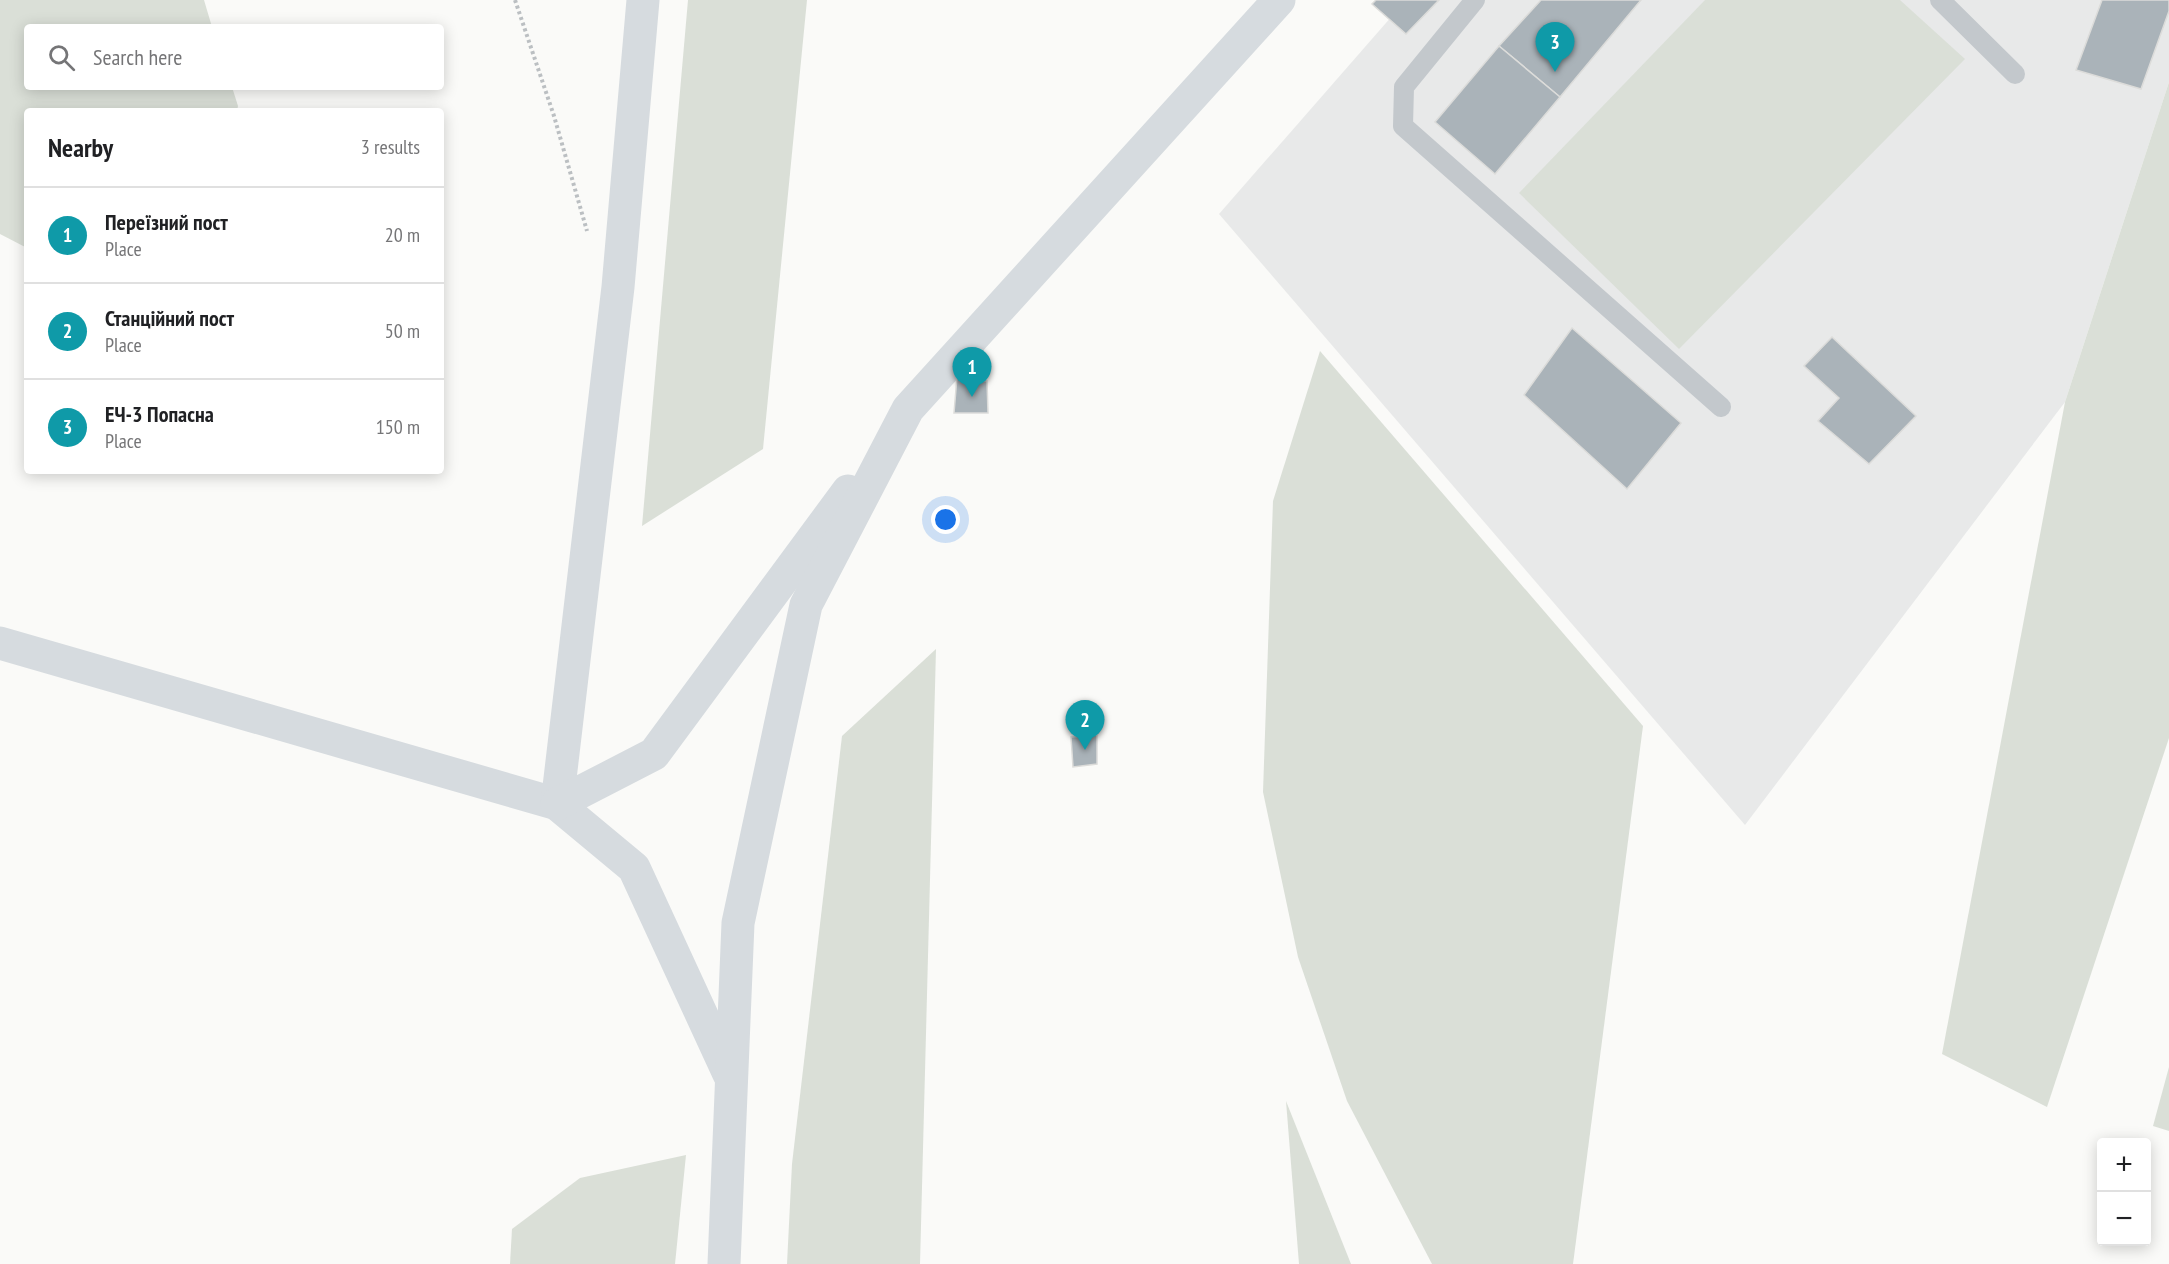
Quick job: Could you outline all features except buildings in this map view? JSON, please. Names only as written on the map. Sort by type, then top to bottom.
[{"type":"street","points":[[557,804],[618,287],[644,0]]},
{"type":"street","points":[[557,804],[654,754],[908,409],[1279,0]]},
{"type":"street","points":[[724,1264],[738,923],[806,605],[908,409]]},
{"type":"street","points":[[0,643],[557,804],[634,868],[732,1079]]},
{"type":"lane","points":[[1475,0],[1404,87],[1403,126],[1721,406]]},
{"type":"lane","points":[[1940,0],[2015,74]]},
{"type":"path","points":[[515,0],[554,116],[587,231]]},
{"type":"shaded area","points":[[0,0],[204,0],[211,24],[24,24],[24,90],[233,90],[238,106],[238,108],[24,108],[24,246],[0,234]]},
{"type":"shaded area","points":[[688,0],[807,0],[763,449],[642,526]]},
{"type":"shaded area","points":[[1406,0],[2169,0],[2169,82],[2065,402],[1745,825],[1219,214]]},
{"type":"shaded area","points":[[1705,0],[1900,0],[1965,59],[1679,349],[1519,193]]},
{"type":"shaded area","points":[[2169,82],[2169,738],[2047,1107],[1942,1054],[2065,402]]},
{"type":"shaded area","points":[[1320,351],[1643,726],[1573,1264],[1432,1264],[1347,1101],[1298,957],[1263,792],[1273,501]]},
{"type":"shaded area","points":[[936,649],[920,1264],[787,1264],[792,1164],[842,736]]},
{"type":"shaded area","points":[[2169,1067],[2169,1131],[2153,1126]]},
{"type":"shaded area","points":[[1286,1101],[1351,1264],[1299,1264]]},
{"type":"shaded area","points":[[686,1155],[675,1264],[510,1264],[512,1229],[580,1178]]},
{"type":"place","name":"ЕЧ-3 Попасна","points":[[1555,72]]},
{"type":"place","name":"Переїзний пост","points":[[972,397]]},
{"type":"place","name":"Станційний пост","points":[[1085,750]]}]
